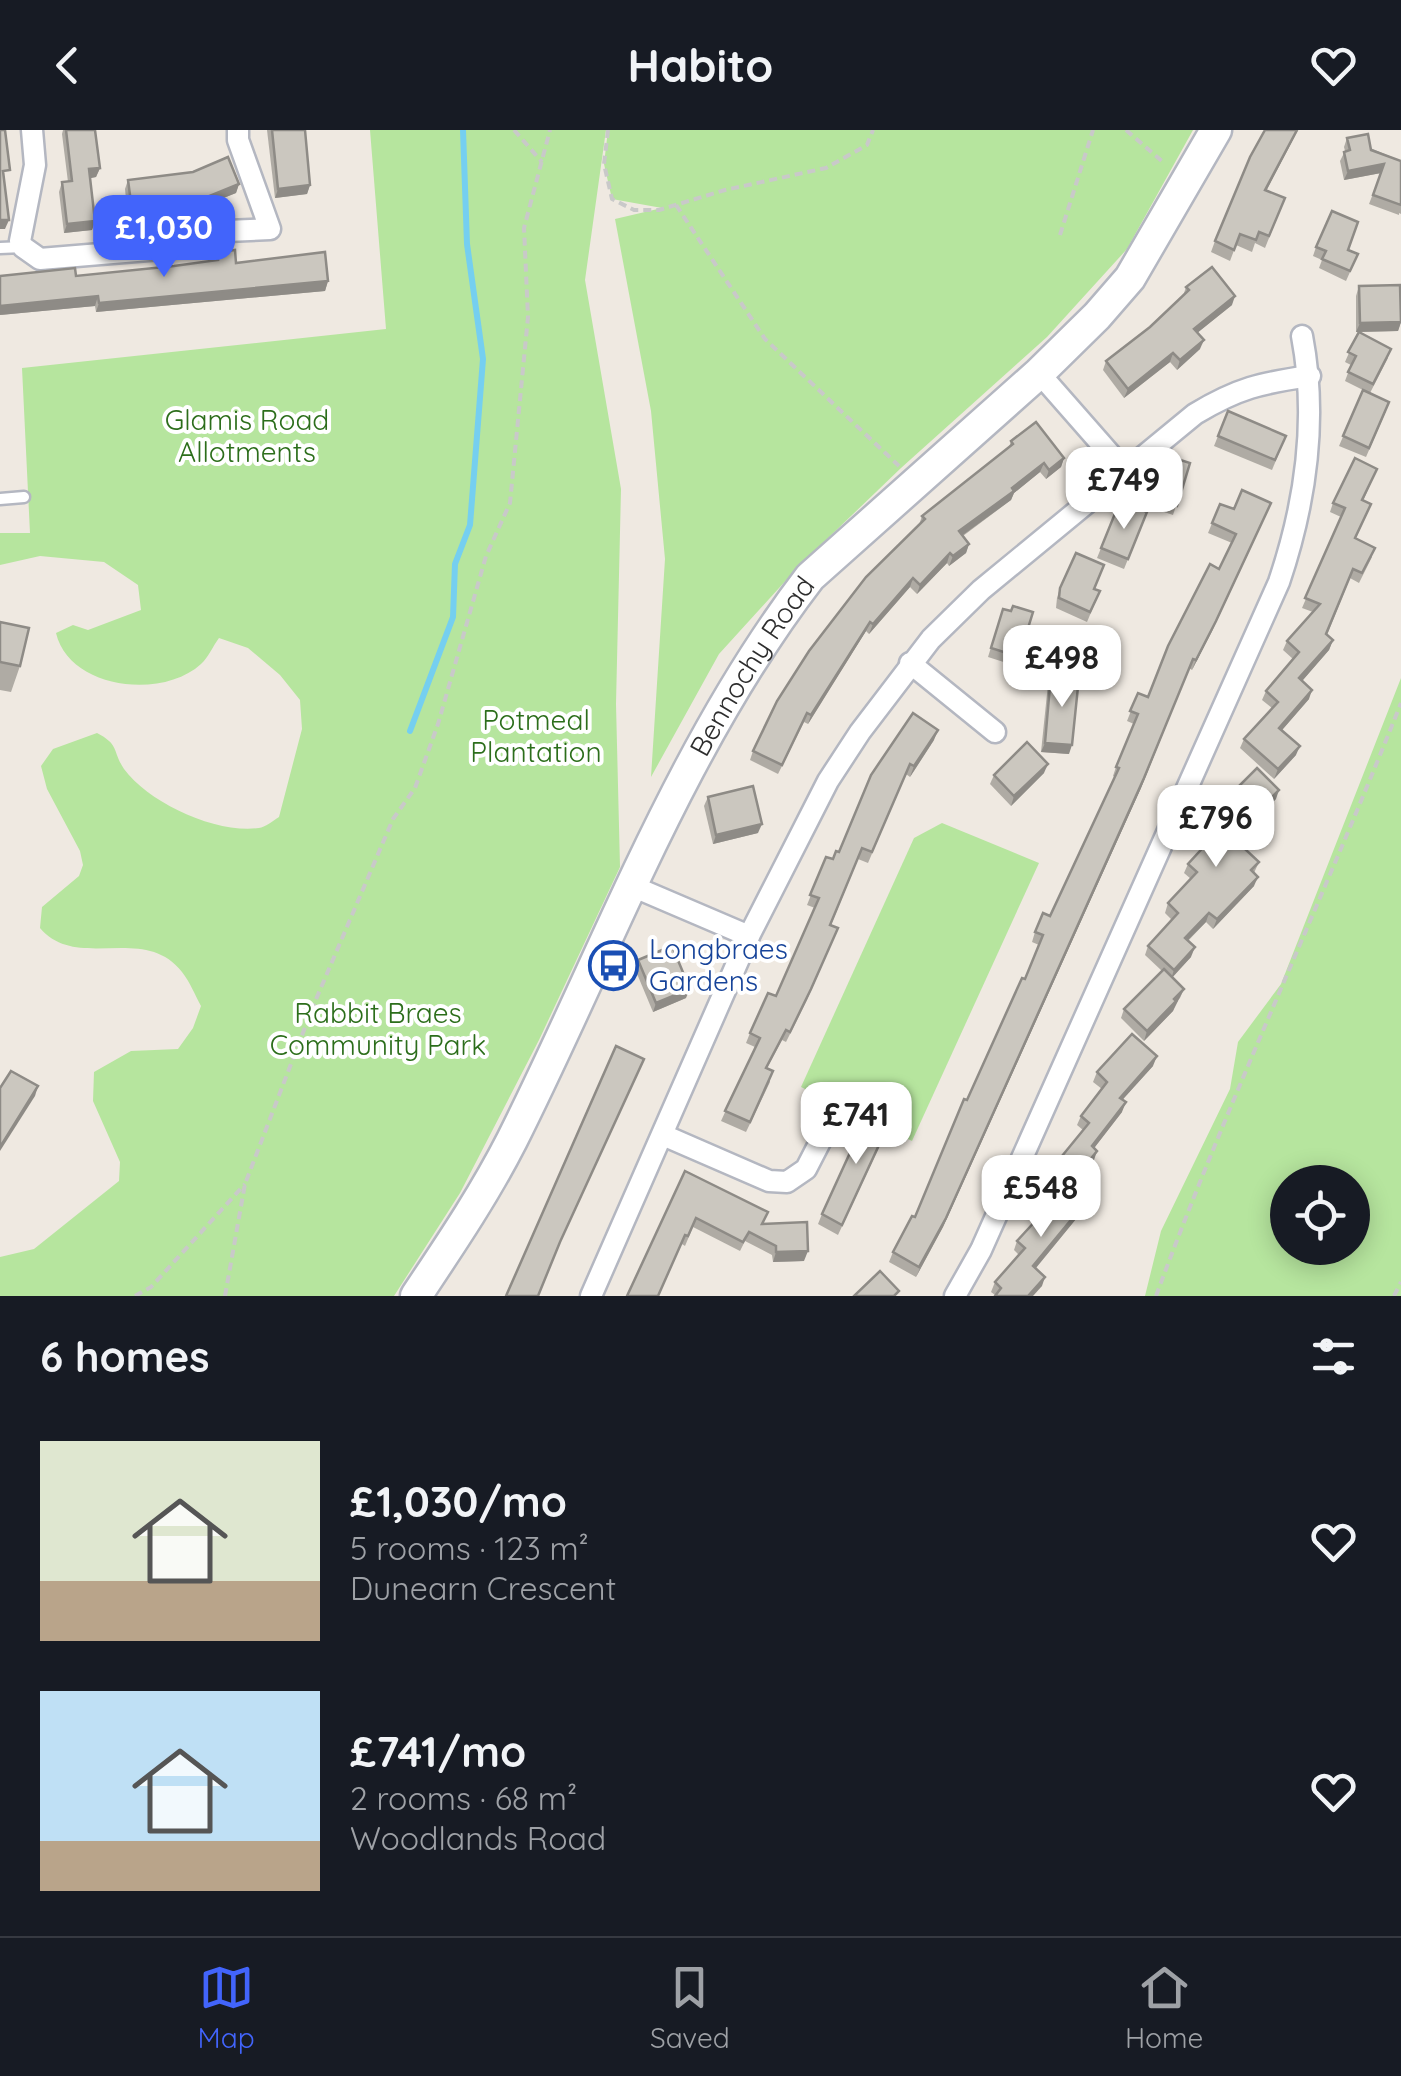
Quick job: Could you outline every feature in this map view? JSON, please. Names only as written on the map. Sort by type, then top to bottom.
[{"type":"street","points":[[32,130],[35,165],[20,241],[40,259],[173,248],[227,231],[270,229],[238,140],[238,130]]},
{"type":"street","name":"Bennochy Road","points":[[416,1296],[510,1143],[632,886],[738,677],[781,614],[810,577],[1039,373],[1097,316],[1130,278],[1216,130]]},
{"type":"street","points":[[955,1296],[981,1250],[1279,582],[1294,537],[1310,433],[1310,376],[1302,336]]},
{"type":"street","points":[[1039,373],[1126,471]]},
{"type":"street","points":[[591,1296],[749,936],[828,780],[910,663],[981,590],[1196,414],[1257,384],[1310,376]]},
{"type":"street","points":[[910,663],[996,732]]},
{"type":"street","points":[[632,886],[749,936]]},
{"type":"street","points":[[663,1136],[769,1182],[786,1182],[806,1169],[838,1108]]},
{"type":"lane","points":[[0,248],[23,247]]},
{"type":"lane","points":[[0,499],[24,498]]},
{"type":"path","points":[[514,130],[542,162]]},
{"type":"path","points":[[225,1296],[245,1184],[314,1004],[392,819],[415,788],[438,724],[486,556],[510,502],[528,317],[524,228],[550,130]]},
{"type":"path","points":[[608,130],[604,164],[612,199],[634,210],[659,210],[826,168],[867,145],[873,130]]},
{"type":"path","points":[[1060,235],[1093,130]]},
{"type":"path","points":[[1126,130],[1187,183]]},
{"type":"path","points":[[676,205],[765,339],[915,482]]},
{"type":"path","points":[[1156,1296],[1240,1077],[1401,702]]},
{"type":"path","points":[[135,1296],[151,1287],[245,1184]]},
{"type":"path","points":[[1394,1296],[1401,1282]]},
{"type":"green space","points":[[370,130],[606,130],[585,280],[621,489],[616,704],[620,867],[539,1040],[460,1193],[394,1296],[0,1296],[0,1257],[34,1249],[119,1181],[120,1162],[93,1101],[94,1072],[131,1051],[178,1049],[193,1028],[201,1006],[185,976],[167,958],[130,948],[72,947],[55,941],[40,928],[42,907],[79,876],[83,865],[80,851],[47,789],[41,766],[53,749],[97,733],[112,745],[135,782],[166,804],[223,826],[259,828],[279,817],[302,729],[300,700],[280,675],[248,648],[219,638],[204,661],[184,675],[141,685],[97,677],[64,652],[56,633],[73,625],[88,630],[141,610],[138,585],[104,562],[40,556],[0,565],[0,533],[30,533],[22,368],[386,329]]},
{"type":"green space","points":[[608,130],[1193,130],[1127,249],[1047,337],[800,565],[719,654],[651,777],[665,559],[651,411],[615,219],[662,208],[612,199],[604,164]]},
{"type":"green space","points":[[1401,678],[1401,1296],[1145,1296],[1161,1231],[1230,1089],[1238,1042],[1281,984]]},
{"type":"green space","points":[[942,823],[1039,863],[912,1141],[801,1087],[914,838]]},
{"type":"building","points":[[0,130],[5,130],[10,170],[3,171],[9,220],[0,220]]},
{"type":"building","points":[[66,130],[95,130],[100,168],[89,169],[95,221],[67,224],[62,182],[72,181]]},
{"type":"building","points":[[272,130],[305,130],[310,185],[278,189]]},
{"type":"building","points":[[1265,130],[1297,130],[1265,190],[1285,198],[1269,236],[1259,232],[1256,240],[1240,234],[1234,250],[1215,241]]},
{"type":"building","points":[[1368,134],[1371,150],[1401,161],[1401,205],[1373,195],[1384,164],[1348,171],[1344,152],[1350,150],[1347,138]]},
{"type":"building","points":[[228,157],[239,184],[190,204],[132,210],[128,180],[193,172]]},
{"type":"building","points":[[1332,211],[1358,222],[1348,250],[1358,254],[1350,271],[1322,259],[1326,251],[1316,247]]},
{"type":"building","points":[[235,250],[236,263],[325,252],[328,281],[99,303],[98,296],[0,306],[0,276],[75,268],[76,276],[174,266],[218,260],[217,252]]},
{"type":"building","points":[[1212,267],[1235,296],[1194,329],[1204,340],[1180,360],[1173,353],[1128,389],[1106,361],[1150,327],[1189,290],[1186,287]]},
{"type":"building","points":[[1400,285],[1401,322],[1360,323],[1359,286]]},
{"type":"building","points":[[1359,332],[1391,349],[1373,384],[1348,372],[1356,356],[1348,352]]},
{"type":"building","points":[[1363,390],[1389,402],[1369,448],[1343,436]]},
{"type":"building","points":[[1228,411],[1286,436],[1275,460],[1218,436]]},
{"type":"building","points":[[1036,422],[1064,458],[1049,470],[1044,463],[1012,488],[1014,491],[959,531],[969,544],[953,556],[950,553],[920,585],[913,578],[873,624],[870,622],[811,715],[807,713],[782,765],[753,751],[777,701],[809,651],[866,577],[925,519],[922,516]]},
{"type":"building","points":[[1165,455],[1190,463],[1177,506],[1152,498]]},
{"type":"building","points":[[1355,458],[1377,469],[1362,500],[1371,504],[1355,538],[1375,548],[1362,573],[1353,569],[1326,634],[1333,640],[1299,678],[1312,690],[1279,728],[1300,746],[1278,769],[1244,739],[1278,702],[1266,691],[1299,652],[1287,641],[1320,604],[1305,598],[1345,508],[1333,503]]},
{"type":"building","points":[[1242,490],[1271,503],[1216,621],[1196,660],[1193,659],[1144,778],[946,1218],[919,1267],[893,1252],[912,1216],[915,1217],[964,1099],[967,1100],[1022,978],[1025,979],[1043,935],[1035,932],[1043,913],[1050,916],[1119,768],[1116,767],[1138,714],[1130,711],[1138,693],[1148,697],[1168,646],[1210,564],[1219,569],[1236,534],[1212,523],[1220,504],[1234,509]]},
{"type":"building","points":[[1130,505],[1147,512],[1128,559],[1101,548],[1116,511],[1126,515]]},
{"type":"building","points":[[1076,553],[1104,565],[1094,589],[1100,591],[1090,612],[1059,598]]},
{"type":"building","points":[[1013,606],[1033,612],[1019,657],[991,648],[1003,609],[1011,611]]},
{"type":"building","points":[[0,622],[29,628],[20,666],[0,662]]},
{"type":"building","points":[[1051,674],[1079,677],[1072,745],[1045,743]]},
{"type":"building","points":[[913,713],[938,730],[914,766],[910,764],[872,852],[862,848],[830,925],[838,928],[790,1032],[786,1030],[766,1068],[773,1071],[750,1122],[725,1111],[760,1038],[750,1033],[768,993],[776,996],[819,898],[810,895],[826,857],[833,859],[839,852],[871,775]]},
{"type":"building","points":[[1027,742],[1048,764],[1014,796],[994,775]]},
{"type":"building","points":[[1257,768],[1279,790],[1232,837],[1259,862],[1251,870],[1258,877],[1217,919],[1209,913],[1185,938],[1195,947],[1174,970],[1148,946],[1178,913],[1168,903],[1197,872],[1188,864],[1221,828],[1209,816]]},
{"type":"building","points":[[753,786],[762,824],[716,835],[708,797]]},
{"type":"building","points":[[672,946],[690,989],[656,1003],[638,960]]},
{"type":"building","points":[[1164,969],[1184,989],[1147,1031],[1124,1009]]},
{"type":"building","points":[[1132,1034],[1157,1056],[1120,1098],[1126,1102],[1092,1146],[1097,1151],[1081,1171],[1062,1156],[1089,1123],[1081,1116],[1107,1082],[1097,1072]]},
{"type":"building","points":[[616,1046],[644,1059],[538,1296],[506,1296]]},
{"type":"building","points":[[11,1071],[38,1086],[0,1147],[0,1088]]},
{"type":"building","points":[[870,1109],[891,1119],[842,1225],[822,1214]]},
{"type":"building","points":[[685,1171],[768,1212],[762,1224],[807,1222],[808,1251],[776,1252],[776,1246],[749,1232],[743,1242],[696,1218],[658,1296],[627,1296]]},
{"type":"building","points":[[1064,1178],[1089,1198],[1033,1266],[1045,1277],[1028,1296],[995,1296],[1001,1288],[995,1282],[1025,1248],[1017,1241],[1050,1205],[1045,1200]]},
{"type":"building","points":[[880,1271],[899,1291],[894,1296],[854,1296]]},
{"type":"waterway","points":[[410,731],[453,617],[455,564],[470,525],[483,359],[467,244],[463,130]]},
{"type":"place","name":"Longbraes Gardens","points":[[614,965]]},
{"type":"park label","name":"Glamis Road Allotments","points":[[247,436]]},
{"type":"park label","name":"Potmeal Plantation","points":[[536,736]]},
{"type":"park label","name":"Rabbit Braes Community Park","points":[[378,1029]]}]
